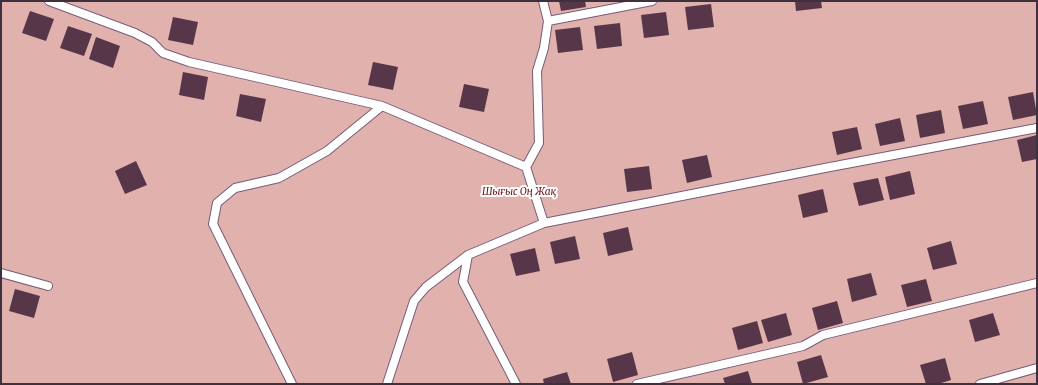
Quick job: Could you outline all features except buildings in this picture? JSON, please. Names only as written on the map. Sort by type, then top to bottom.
[{"type":"lane","points":[[49,1],[135,33],[152,42],[163,53],[189,62],[382,106],[526,167]]},
{"type":"lane","points":[[543,1],[548,21],[544,48],[537,71],[539,143],[526,167],[544,223]]},
{"type":"lane","points":[[548,21],[652,1]]},
{"type":"lane","points":[[292,384],[213,224],[217,203],[235,188],[279,178],[327,151],[382,106]]},
{"type":"lane","points":[[387,384],[414,301],[426,287],[468,255],[544,223],[822,168],[1037,128]]},
{"type":"lane","points":[[468,255],[463,282],[516,384]]},
{"type":"lane","points":[[1,273],[48,286]]},
{"type":"lane","points":[[637,384],[804,346],[823,334],[1037,283]]},
{"type":"lane","points":[[980,384],[1037,368]]},
{"type":"green space","name":"Шығыс Оң Жақ","points":[[1,1],[1037,1],[1037,384],[1,384]]}]
